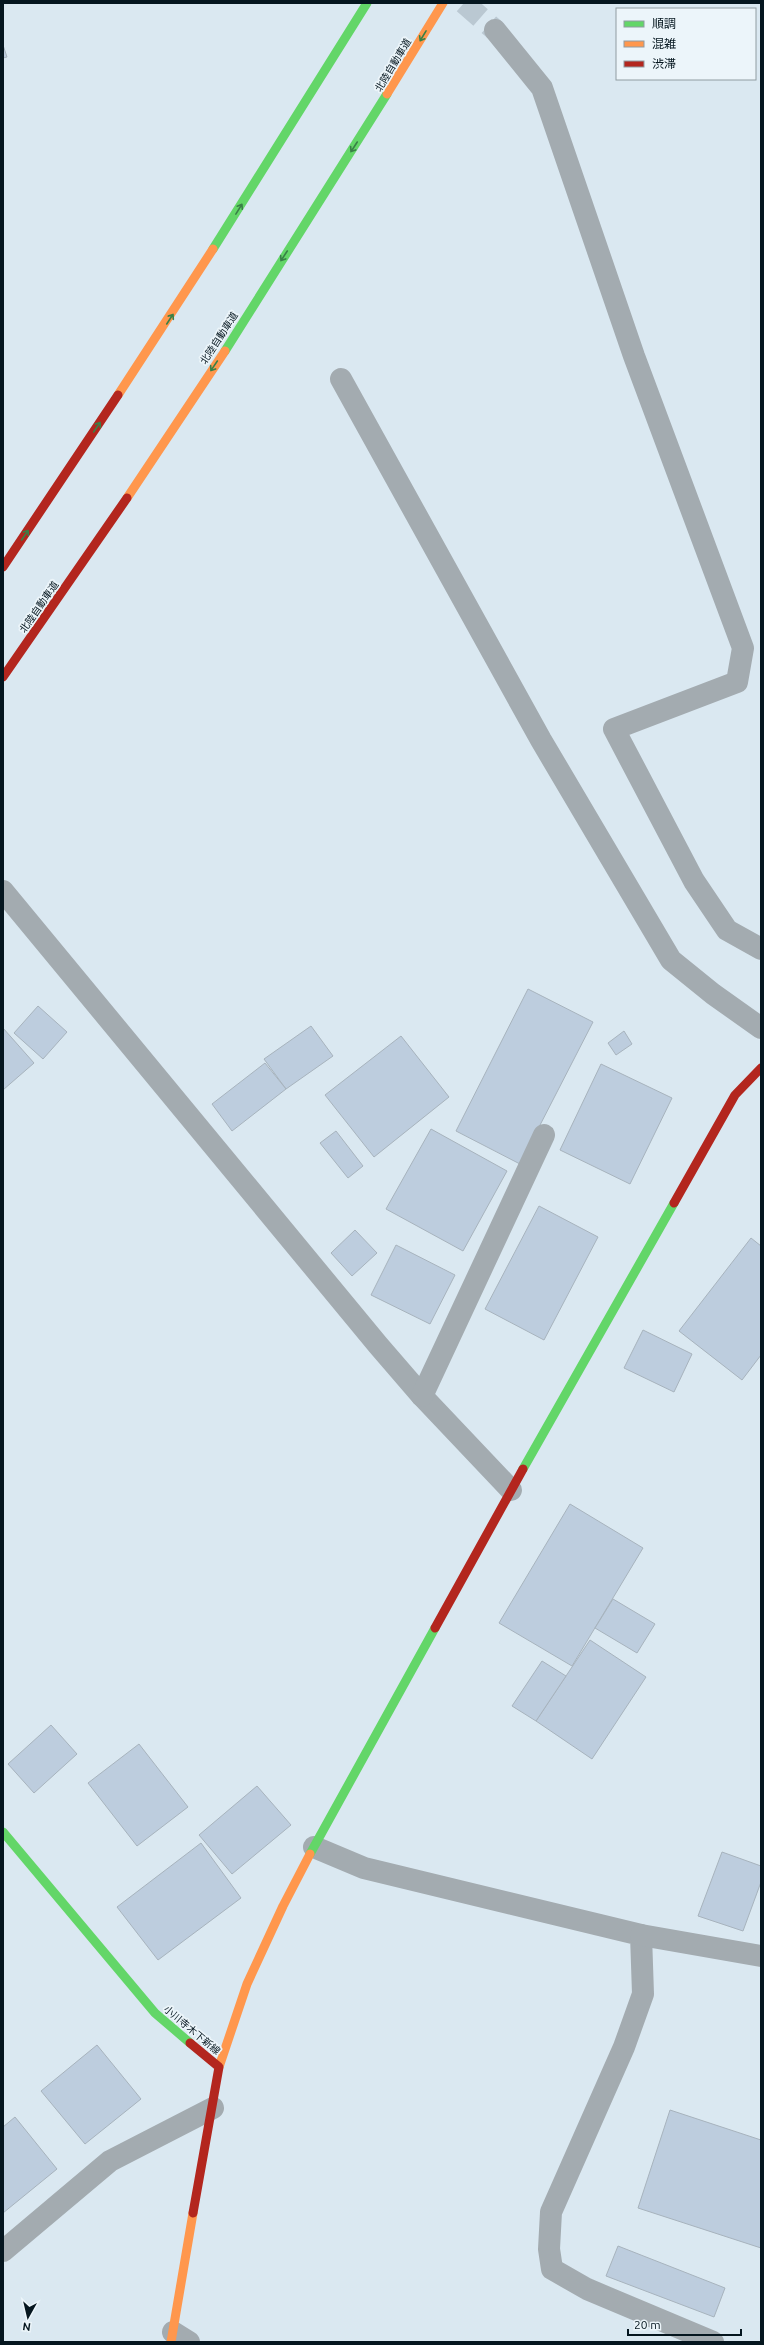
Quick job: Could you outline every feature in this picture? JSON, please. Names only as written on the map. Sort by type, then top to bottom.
[{"type":"main road","points":[[3,567],[170,319],[367,3]]},
{"type":"main road","name":"北陸自動車道","points":[[3,678],[51,610],[219,358],[386,97],[443,3]]},
{"type":"main road","points":[[218,2067],[247,1984],[283,1906],[314,1847],[511,1490],[735,1095],[761,1068]]},
{"type":"main road","name":"小川寺木下新線","points":[[3,1832],[154,2013],[218,2067],[178,2339]]},
{"type":"street","points":[[495,30],[542,88],[634,356],[743,648],[737,682],[614,729],[694,881],[727,930],[761,948]]},
{"type":"street","points":[[341,379],[540,740],[671,960],[713,994],[761,1028]]},
{"type":"street","points":[[3,891],[422,1396],[511,1490]]},
{"type":"street","points":[[422,1396],[544,1135]]},
{"type":"street","points":[[314,1847],[364,1868],[641,1935],[761,1956]]},
{"type":"street","points":[[641,1935],[643,1994],[624,2047],[551,2212],[549,2249],[552,2269],[586,2289],[713,2342]]},
{"type":"street","points":[[3,2250],[110,2161],[213,2108]]},
{"type":"building","points":[[3,45],[7,57],[3,58]]},
{"type":"building","points":[[528,989],[593,1022],[520,1164],[456,1131]]},
{"type":"building","points":[[38,1006],[67,1032],[43,1059],[14,1033]]},
{"type":"building","points":[[311,1026],[333,1056],[286,1089],[264,1059]]},
{"type":"building","points":[[3,1028],[34,1063],[3,1090]]},
{"type":"building","points":[[624,1031],[632,1044],[616,1055],[608,1043]]},
{"type":"building","points":[[401,1036],[449,1097],[374,1157],[325,1095]]},
{"type":"building","points":[[265,1063],[286,1089],[232,1131],[212,1104]]},
{"type":"building","points":[[601,1064],[672,1098],[630,1184],[560,1150]]},
{"type":"building","points":[[431,1129],[507,1171],[463,1251],[386,1209]]},
{"type":"building","points":[[336,1131],[363,1166],[348,1178],[320,1143]]},
{"type":"building","points":[[539,1206],[598,1237],[544,1340],[485,1309]]},
{"type":"building","points":[[355,1230],[377,1253],[352,1276],[331,1253]]},
{"type":"building","points":[[751,1238],[761,1246],[761,1355],[742,1380],[679,1331]]},
{"type":"building","points":[[396,1245],[455,1275],[430,1324],[371,1295]]},
{"type":"building","points":[[643,1330],[692,1354],[674,1392],[624,1368]]},
{"type":"building","points":[[570,1504],[643,1548],[572,1666],[499,1623]]},
{"type":"building","points":[[613,1599],[655,1624],[637,1653],[595,1628]]},
{"type":"building","points":[[590,1640],[646,1677],[592,1759],[536,1721]]},
{"type":"building","points":[[542,1661],[566,1676],[536,1721],[512,1706]]},
{"type":"building","points":[[51,1725],[77,1754],[34,1793],[8,1764]]},
{"type":"building","points":[[139,1744],[188,1807],[137,1846],[88,1783]]},
{"type":"building","points":[[257,1786],[291,1825],[232,1874],[199,1835]]},
{"type":"building","points":[[201,1843],[241,1898],[158,1960],[117,1907]]},
{"type":"building","points":[[722,1852],[761,1866],[761,1882],[743,1931],[698,1916]]},
{"type":"building","points":[[97,2045],[141,2099],[85,2144],[41,2091]]},
{"type":"building","points":[[670,2110],[761,2140],[761,2248],[638,2208]]},
{"type":"building","points":[[15,2117],[57,2169],[3,2213],[3,2127]]},
{"type":"building","points":[[618,2246],[725,2288],[714,2317],[606,2276]]},
{"type":"tunnel","points":[[464,3],[495,30]]},
{"type":"traffic: fast","points":[[213,249],[367,3]]},
{"type":"traffic: fast","points":[[225,351],[387,94]]},
{"type":"traffic: fast","points":[[523,1469],[674,1203]]},
{"type":"traffic: fast","points":[[310,1854],[435,1628]]},
{"type":"traffic: fast","points":[[3,1832],[155,2013],[190,2043]]},
{"type":"traffic: slow","points":[[387,94],[443,3]]},
{"type":"traffic: slow","points":[[118,395],[213,249]]},
{"type":"traffic: slow","points":[[127,498],[225,351]]},
{"type":"traffic: slow","points":[[219,2067],[247,1984],[283,1906],[310,1854]]},
{"type":"traffic: slow","points":[[171,2342],[193,2213]]},
{"type":"traffic: jam","points":[[3,567],[118,395]]},
{"type":"traffic: jam","points":[[3,677],[127,498]]},
{"type":"traffic: jam","points":[[674,1203],[735,1095],[761,1068]]},
{"type":"traffic: jam","points":[[435,1628],[523,1469]]},
{"type":"traffic: jam","points":[[190,2043],[219,2067],[193,2213]]}]
